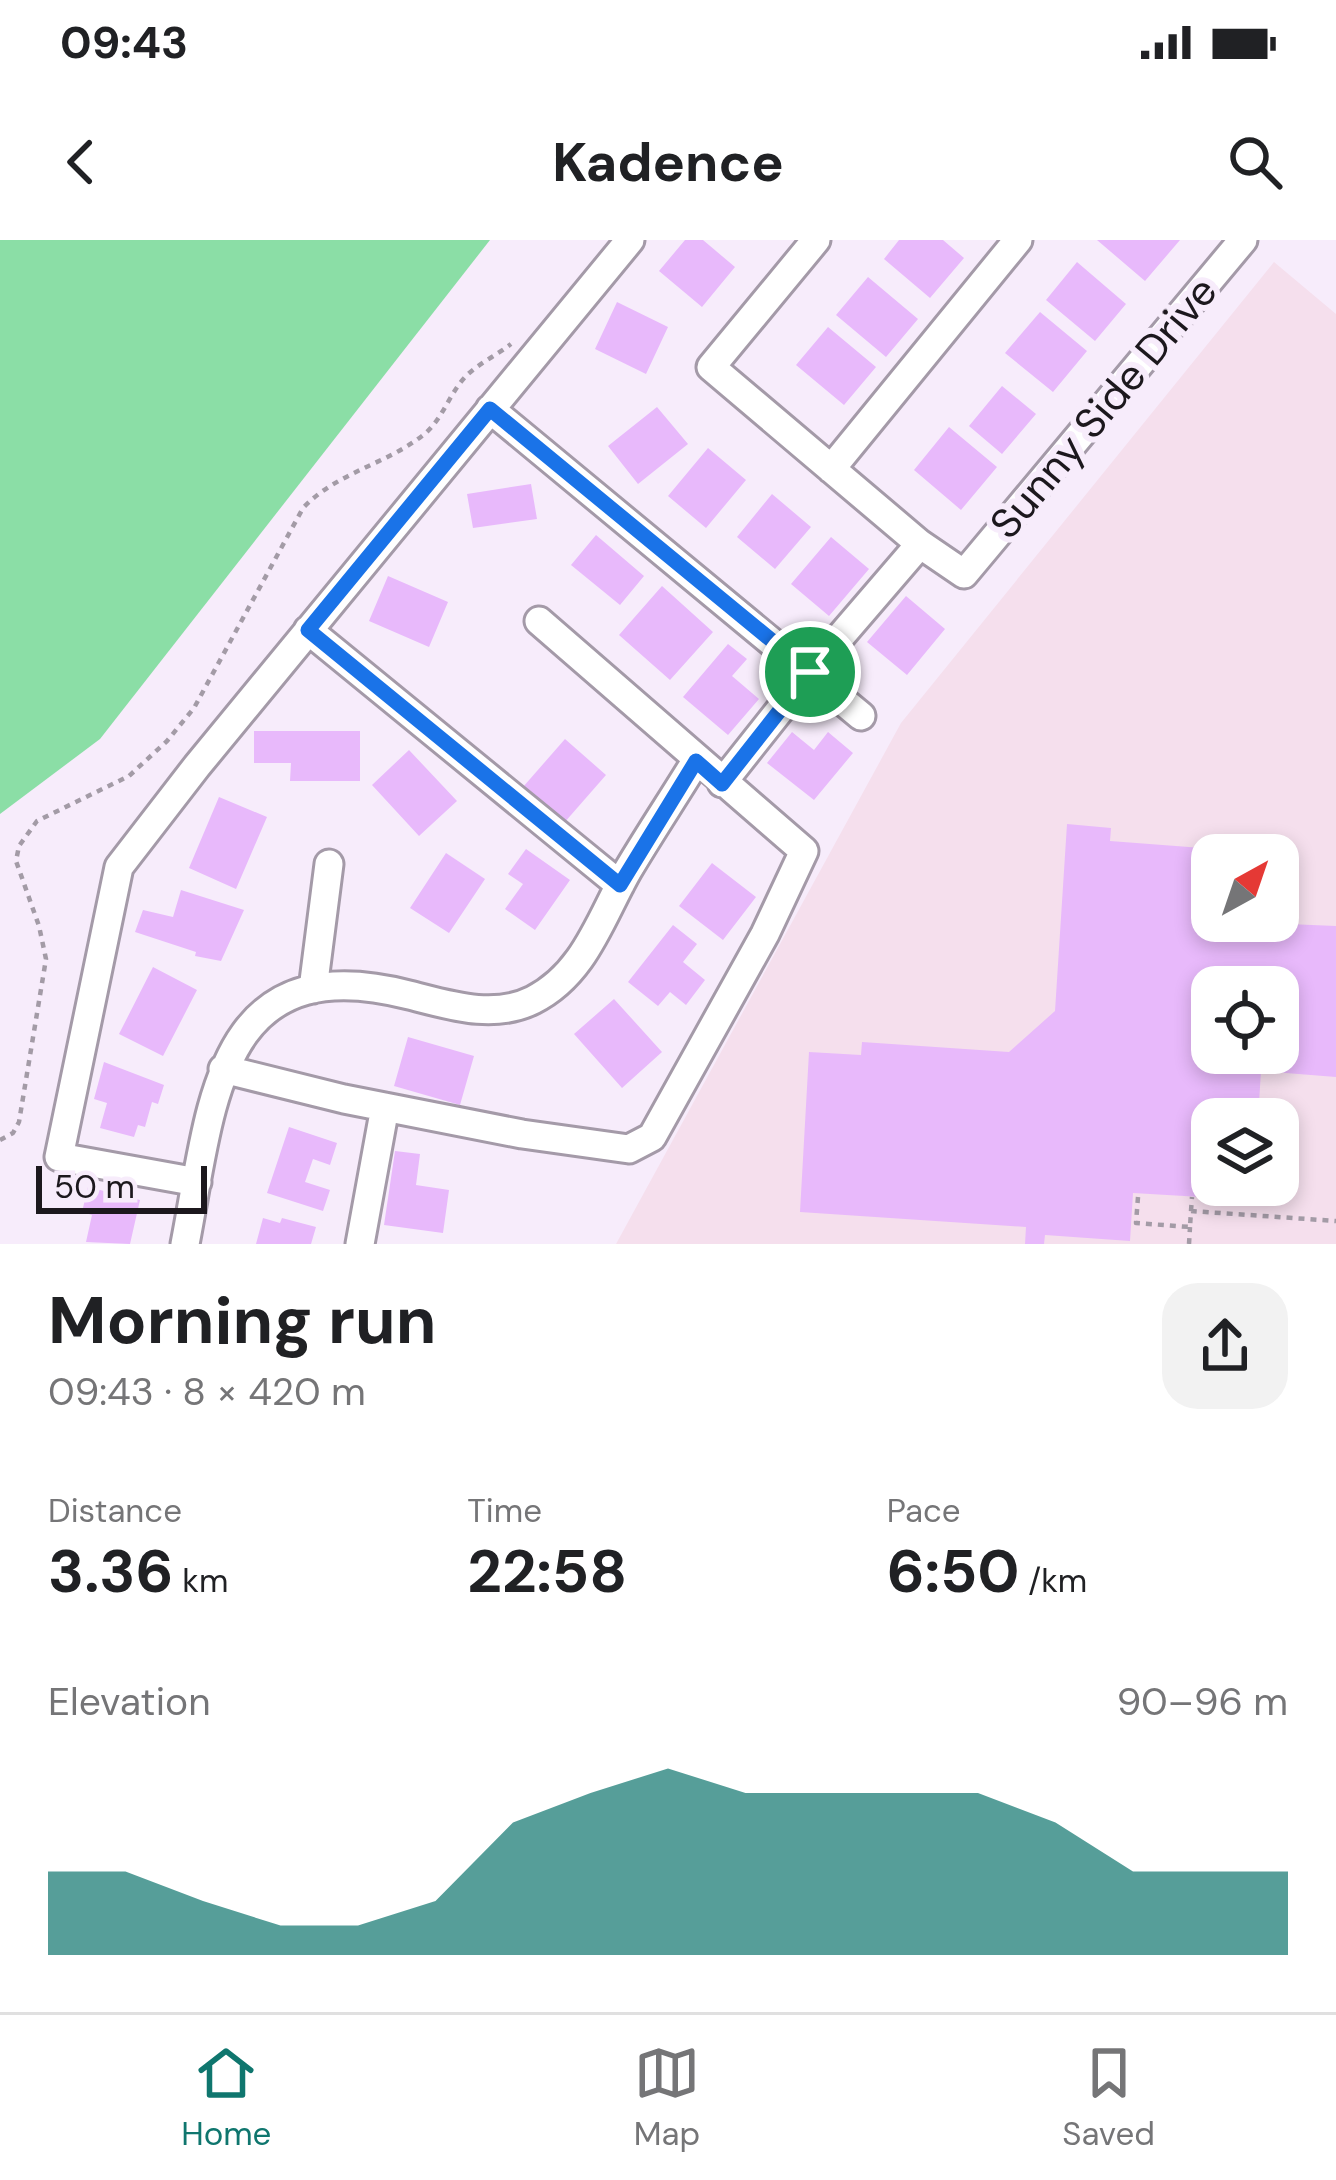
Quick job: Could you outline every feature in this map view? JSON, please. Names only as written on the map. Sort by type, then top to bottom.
[{"type":"street","points":[[197,1182],[59,1156],[119,867],[630,240]]},
{"type":"street","points":[[722,784],[920,544],[712,367],[816,240]]},
{"type":"street","points":[[831,469],[1018,240]]},
{"type":"street","name":"Sunny Side Drive","points":[[920,544],[964,574],[1244,240]]},
{"type":"street","points":[[490,409],[861,716]]},
{"type":"street","points":[[223,1069],[523,1134],[629,1149],[641,1146],[661,1124],[804,851],[539,621]]},
{"type":"street","points":[[308,630],[620,885]]},
{"type":"street","points":[[185,1244],[223,1069],[245,1028],[275,1002],[313,989],[350,984],[498,1011],[530,1001],[561,982],[581,958],[696,761]]},
{"type":"street","points":[[313,989],[329,865]]},
{"type":"street","points":[[360,1244],[385,1106]]},
{"type":"path","points":[[0,1141],[19,1122],[46,959],[16,861],[28,830],[37,821],[105,790],[151,758],[194,708],[304,508],[321,489],[377,464],[423,435],[436,424],[466,376],[523,331]]},
{"type":"path","points":[[1138,1197],[1136,1223],[1190,1227]]},
{"type":"path","points":[[1189,1244],[1191,1206]]},
{"type":"path","points":[[1191,1211],[1336,1221]]},
{"type":"shaded area","points":[[1274,262],[1336,314],[1336,1244],[616,1244],[901,723]]},
{"type":"green space","points":[[0,240],[490,240],[100,739],[0,814]]},
{"type":"building","points":[[685,240],[703,240],[735,267],[702,307],[659,271]]},
{"type":"building","points":[[899,240],[943,240],[964,258],[930,298],[884,259]]},
{"type":"building","points":[[1097,240],[1180,240],[1145,281]]},
{"type":"building","points":[[1077,262],[1126,304],[1095,341],[1046,300]]},
{"type":"building","points":[[868,277],[918,319],[886,357],[836,315]]},
{"type":"building","points":[[617,302],[668,327],[646,374],[595,349]]},
{"type":"building","points":[[1040,312],[1087,351],[1053,392],[1005,353]]},
{"type":"building","points":[[828,327],[876,367],[844,405],[796,365]]},
{"type":"building","points":[[1002,386],[1036,414],[1002,454],[969,426]]},
{"type":"building","points":[[657,407],[688,444],[638,484],[608,446]]},
{"type":"building","points":[[949,427],[997,467],[961,510],[914,470]]},
{"type":"building","points":[[708,448],[746,480],[706,528],[668,496]]},
{"type":"building","points":[[531,484],[537,519],[473,528],[467,494]]},
{"type":"building","points":[[772,494],[811,527],[775,569],[737,537]]},
{"type":"building","points":[[596,535],[644,576],[620,605],[571,565]]},
{"type":"building","points":[[831,537],[869,569],[829,616],[791,584]]},
{"type":"building","points":[[388,576],[448,602],[429,647],[369,621]]},
{"type":"building","points":[[662,586],[713,632],[670,680],[619,635]]},
{"type":"building","points":[[906,596],[945,629],[907,675],[867,642]]},
{"type":"building","points":[[728,644],[747,659],[732,676],[759,699],[728,735],[683,697]]},
{"type":"building","points":[[254,731],[360,731],[360,781],[290,781],[291,763],[254,763]]},
{"type":"building","points":[[792,732],[814,750],[828,732],[853,753],[814,800],[767,763]]},
{"type":"building","points":[[565,739],[606,775],[564,823],[523,787]]},
{"type":"building","points":[[409,750],[457,801],[419,836],[372,785]]},
{"type":"building","points":[[219,797],[267,817],[236,889],[189,868]]},
{"type":"building","points":[[1067,824],[1111,828],[1110,841],[1191,847],[1191,942],[1299,942],[1299,925],[1336,926],[1336,1077],[1298,1074],[1299,966],[1191,966],[1191,1074],[1261,1074],[1259,1098],[1191,1098],[1191,1196],[1133,1193],[1130,1241],[1045,1235],[1044,1244],[1025,1244],[1026,1227],[800,1212],[809,1052],[861,1055],[862,1042],[1009,1052],[1055,1011]]},
{"type":"building","points":[[526,849],[570,880],[535,930],[505,909],[523,884],[508,874]]},
{"type":"building","points":[[446,853],[485,879],[449,933],[410,908]]},
{"type":"building","points":[[712,863],[756,897],[723,940],[679,906]]},
{"type":"building","points":[[181,890],[244,910],[221,961],[135,932],[143,910],[173,917]]},
{"type":"building","points":[[673,925],[697,944],[683,962],[705,980],[686,1005],[670,992],[658,1006],[628,982]]},
{"type":"building","points":[[153,967],[197,990],[163,1056],[119,1034]]},
{"type":"building","points":[[614,999],[662,1052],[622,1088],[574,1034]]},
{"type":"building","points":[[408,1037],[474,1056],[460,1105],[394,1086]]},
{"type":"building","points":[[104,1062],[164,1085],[158,1104],[152,1102],[145,1127],[138,1125],[134,1137],[100,1128],[107,1103],[94,1099]]},
{"type":"building","points":[[289,1127],[337,1143],[330,1165],[313,1159],[305,1182],[330,1190],[323,1211],[267,1193]]},
{"type":"building","points":[[395,1151],[420,1154],[416,1185],[449,1190],[443,1233],[384,1225]]},
{"type":"building","points":[[88,1187],[140,1200],[130,1244],[86,1242],[92,1215],[82,1212]]},
{"type":"building","points":[[263,1218],[316,1227],[311,1244],[256,1244]]},
{"type":"route","points":[[490,409],[810,672],[722,784],[696,761],[620,885],[308,630],[490,409]]}]
